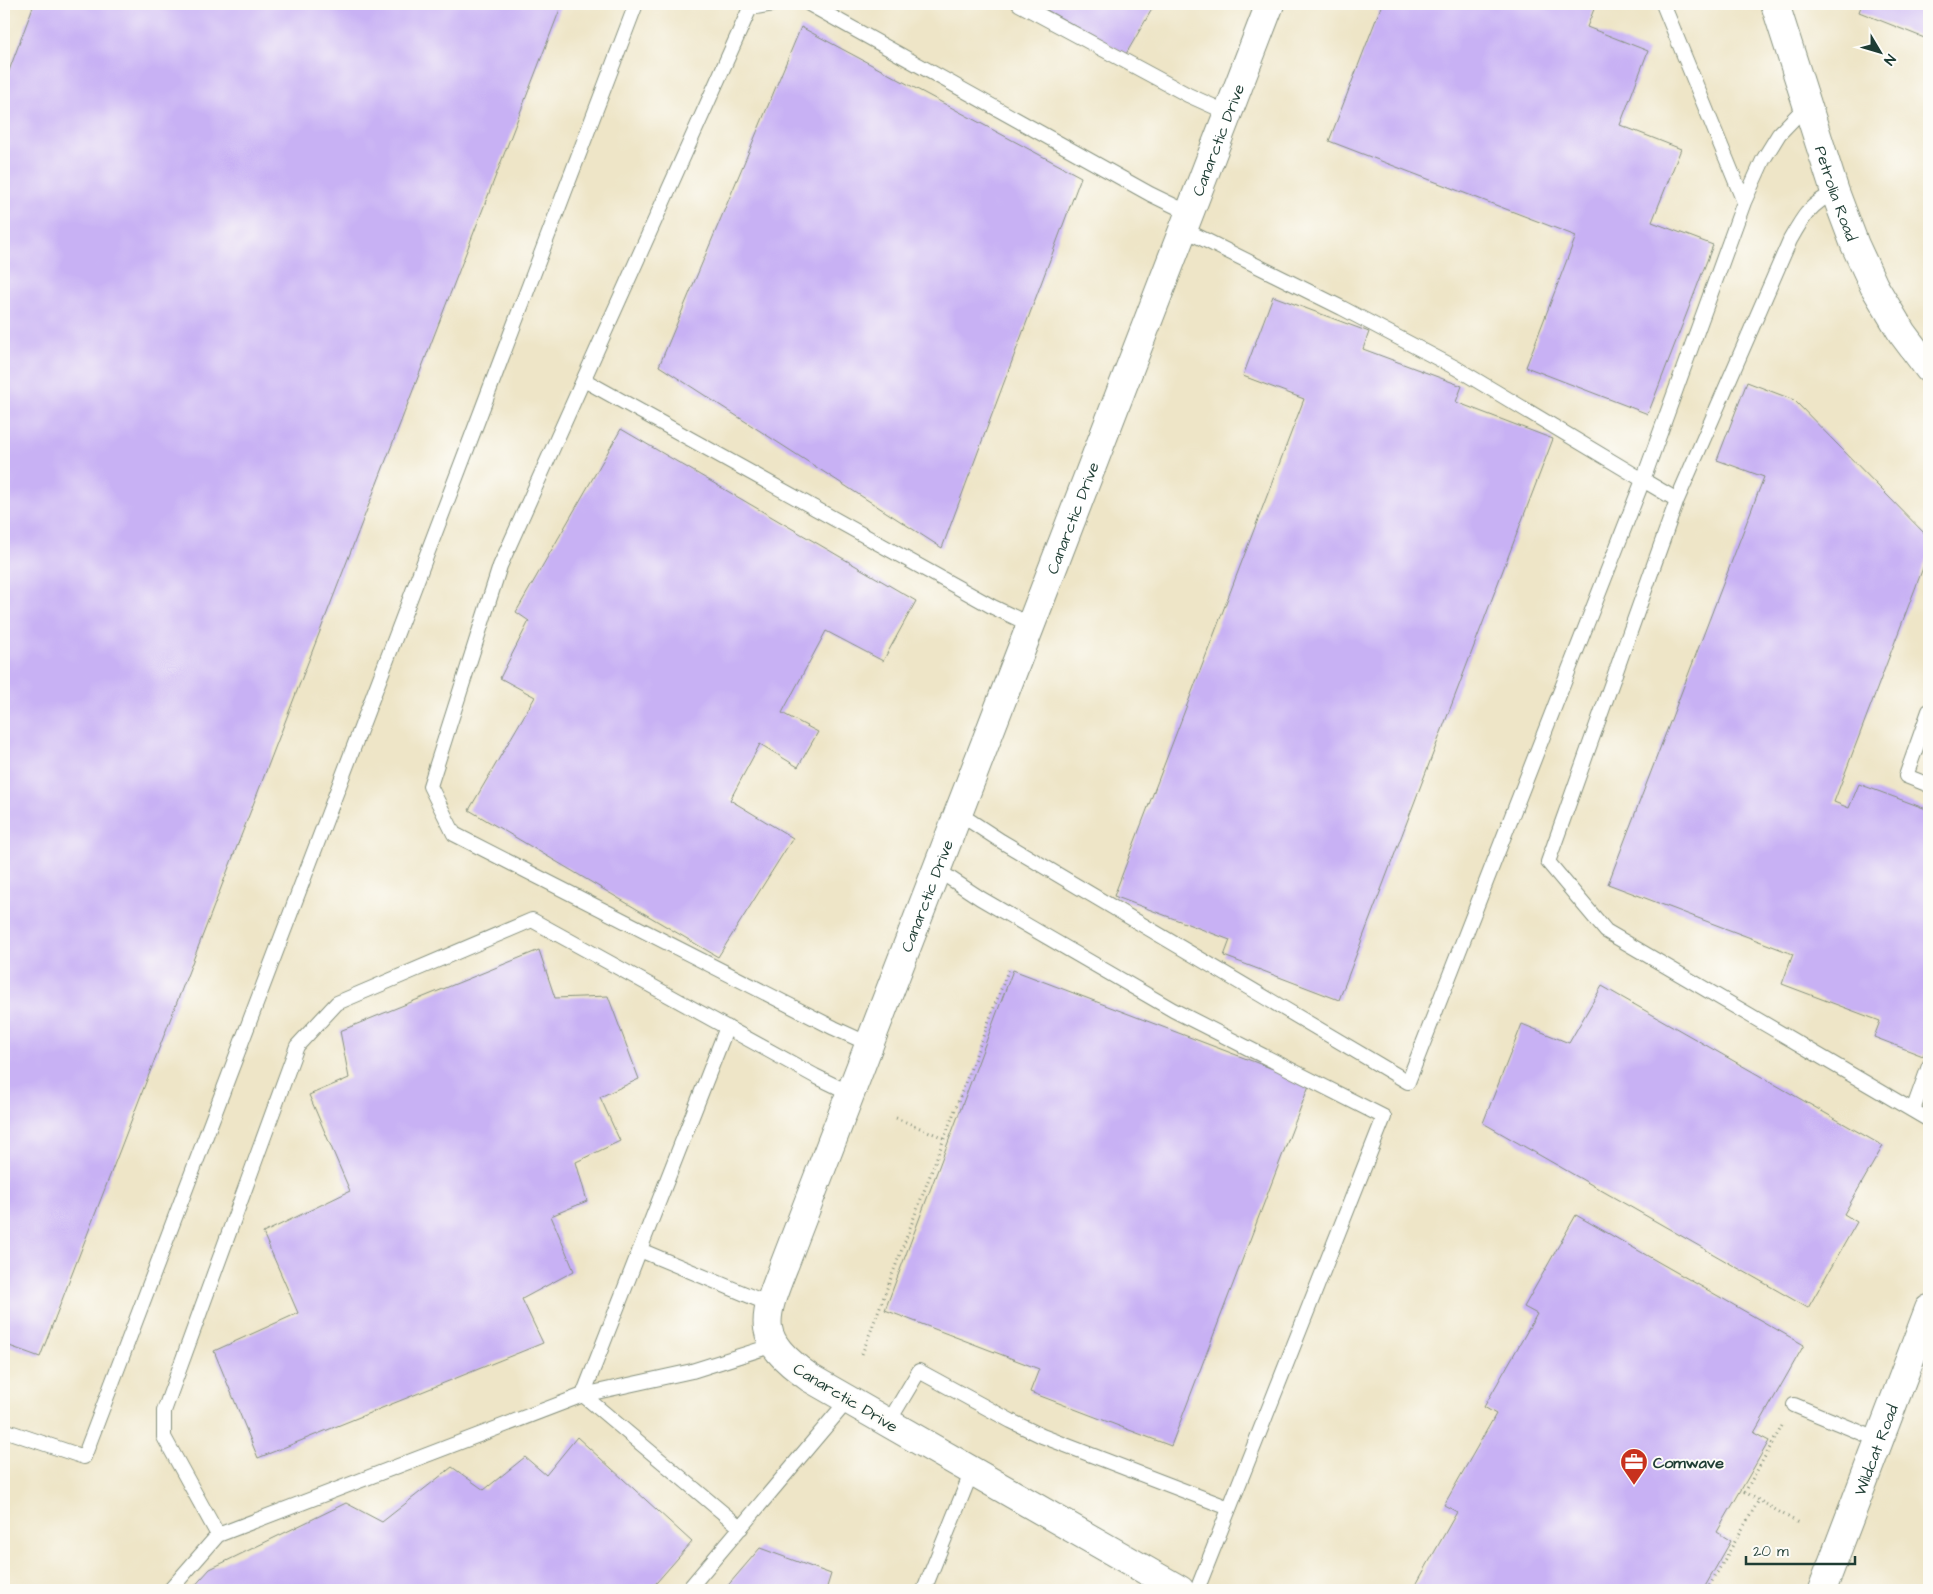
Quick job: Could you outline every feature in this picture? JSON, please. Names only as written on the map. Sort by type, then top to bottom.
[{"type":"street","name":"Canarctic Drive","points":[[1180,1590],[810,1378],[788,1362],[774,1345],[767,1324],[769,1304],[1270,4]]},
{"type":"street","name":"Petrolia Road","points":[[1775,4],[1835,192],[1855,245],[1874,286],[1902,333],[1929,369]]},
{"type":"street","name":"Wildcat Road","points":[[1822,1590],[1880,1440],[1924,1340],[1929,1309]]},
{"type":"lane","points":[[4,1430],[84,1457],[636,4]]},
{"type":"lane","points":[[774,4],[750,8],[500,566],[430,786],[454,834],[834,1028],[869,1044]]},
{"type":"lane","points":[[809,4],[1150,194],[1186,221],[1342,308],[1456,368],[1676,500]]},
{"type":"lane","points":[[1019,4],[1188,95],[1228,113]]},
{"type":"lane","points":[[1663,4],[1744,202]]},
{"type":"lane","points":[[958,813],[1001,841],[1408,1082],[1643,480],[1744,202],[1763,160],[1779,134],[1807,105]]},
{"type":"lane","points":[[1835,192],[1819,199],[1803,217],[1790,240],[1676,500],[1548,862],[1606,931],[1929,1120]]},
{"type":"lane","points":[[584,380],[993,607],[1031,625]]},
{"type":"lane","points":[[1929,711],[1906,776],[1929,784]]},
{"type":"lane","points":[[936,869],[980,898],[1173,1010],[1384,1117],[1197,1590]]},
{"type":"lane","points":[[218,1534],[164,1437],[164,1411],[297,1046],[337,1004],[532,920],[815,1076],[850,1093]]},
{"type":"lane","points":[[583,1395],[727,1028]]},
{"type":"lane","points":[[1913,1110],[1929,1066]]},
{"type":"lane","points":[[640,1250],[769,1304]]},
{"type":"lane","points":[[170,1590],[218,1534],[583,1395],[692,1371],[774,1345]]},
{"type":"lane","points":[[888,1423],[919,1371],[1010,1421],[1042,1436],[1228,1508]]},
{"type":"lane","points":[[583,1395],[741,1528]]},
{"type":"lane","points":[[688,1590],[848,1400]]},
{"type":"lane","points":[[1794,1406],[1880,1440]]},
{"type":"lane","points":[[924,1590],[972,1471]]},
{"type":"path","points":[[862,1354],[1009,968]]},
{"type":"path","points":[[896,1118],[944,1138]]},
{"type":"path","points":[[1794,1406],[1745,1492],[1800,1524]]},
{"type":"path","points":[[1707,1590],[1759,1500]]},
{"type":"building","points":[[34,4],[562,4],[40,1357],[4,1344],[4,84]]},
{"type":"building","points":[[1036,4],[1155,4],[1126,54]]},
{"type":"building","points":[[1382,4],[1596,4],[1587,27],[1648,51],[1620,125],[1681,149],[1652,222],[1713,245],[1648,414],[1526,367],[1576,236],[1329,141]]},
{"type":"building","points":[[1862,4],[1929,4],[1929,44],[1927,39],[1859,12]]},
{"type":"building","points":[[801,27],[1081,177],[942,548],[659,366]]},
{"type":"building","points":[[1273,296],[1369,332],[1363,349],[1462,386],[1456,402],[1553,439],[1339,1000],[1224,956],[1230,940],[1114,896],[1304,399],[1243,376]]},
{"type":"building","points":[[1747,382],[1794,400],[1929,538],[1929,552],[1834,802],[1849,808],[1859,784],[1929,810],[1929,1040],[1923,1056],[1874,1037],[1880,1021],[1782,984],[1793,954],[1608,884],[1764,477],[1717,460]]},
{"type":"building","points":[[621,429],[916,601],[883,661],[826,631],[782,713],[818,732],[798,767],[760,744],[730,800],[793,838],[718,957],[469,810],[535,697],[500,678],[529,621],[516,612]]},
{"type":"building","points":[[539,950],[555,998],[608,996],[639,1079],[600,1097],[620,1141],[576,1162],[587,1201],[551,1216],[574,1271],[522,1299],[543,1343],[258,1458],[214,1351],[298,1313],[263,1233],[350,1191],[309,1095],[349,1078],[340,1031]]},
{"type":"building","points":[[1013,970],[1310,1083],[1171,1446],[1030,1392],[1039,1369],[885,1310]]},
{"type":"building","points":[[1602,986],[1883,1146],[1844,1214],[1857,1222],[1808,1308],[1483,1123],[1522,1024],[1569,1043]]},
{"type":"building","points":[[1576,1215],[1804,1345],[1754,1433],[1769,1441],[1717,1532],[1731,1541],[1703,1590],[1413,1590],[1457,1512],[1444,1505],[1496,1414],[1484,1407],[1537,1314],[1524,1307]]},
{"type":"building","points":[[577,1437],[692,1542],[650,1590],[191,1590],[210,1569],[346,1503],[382,1522],[452,1467],[484,1490],[525,1457],[546,1475]]},
{"type":"building","points":[[760,1548],[831,1574],[826,1590],[724,1590]]},
{"type":"place","name":"Comwave","points":[[1634,1486]]}]
